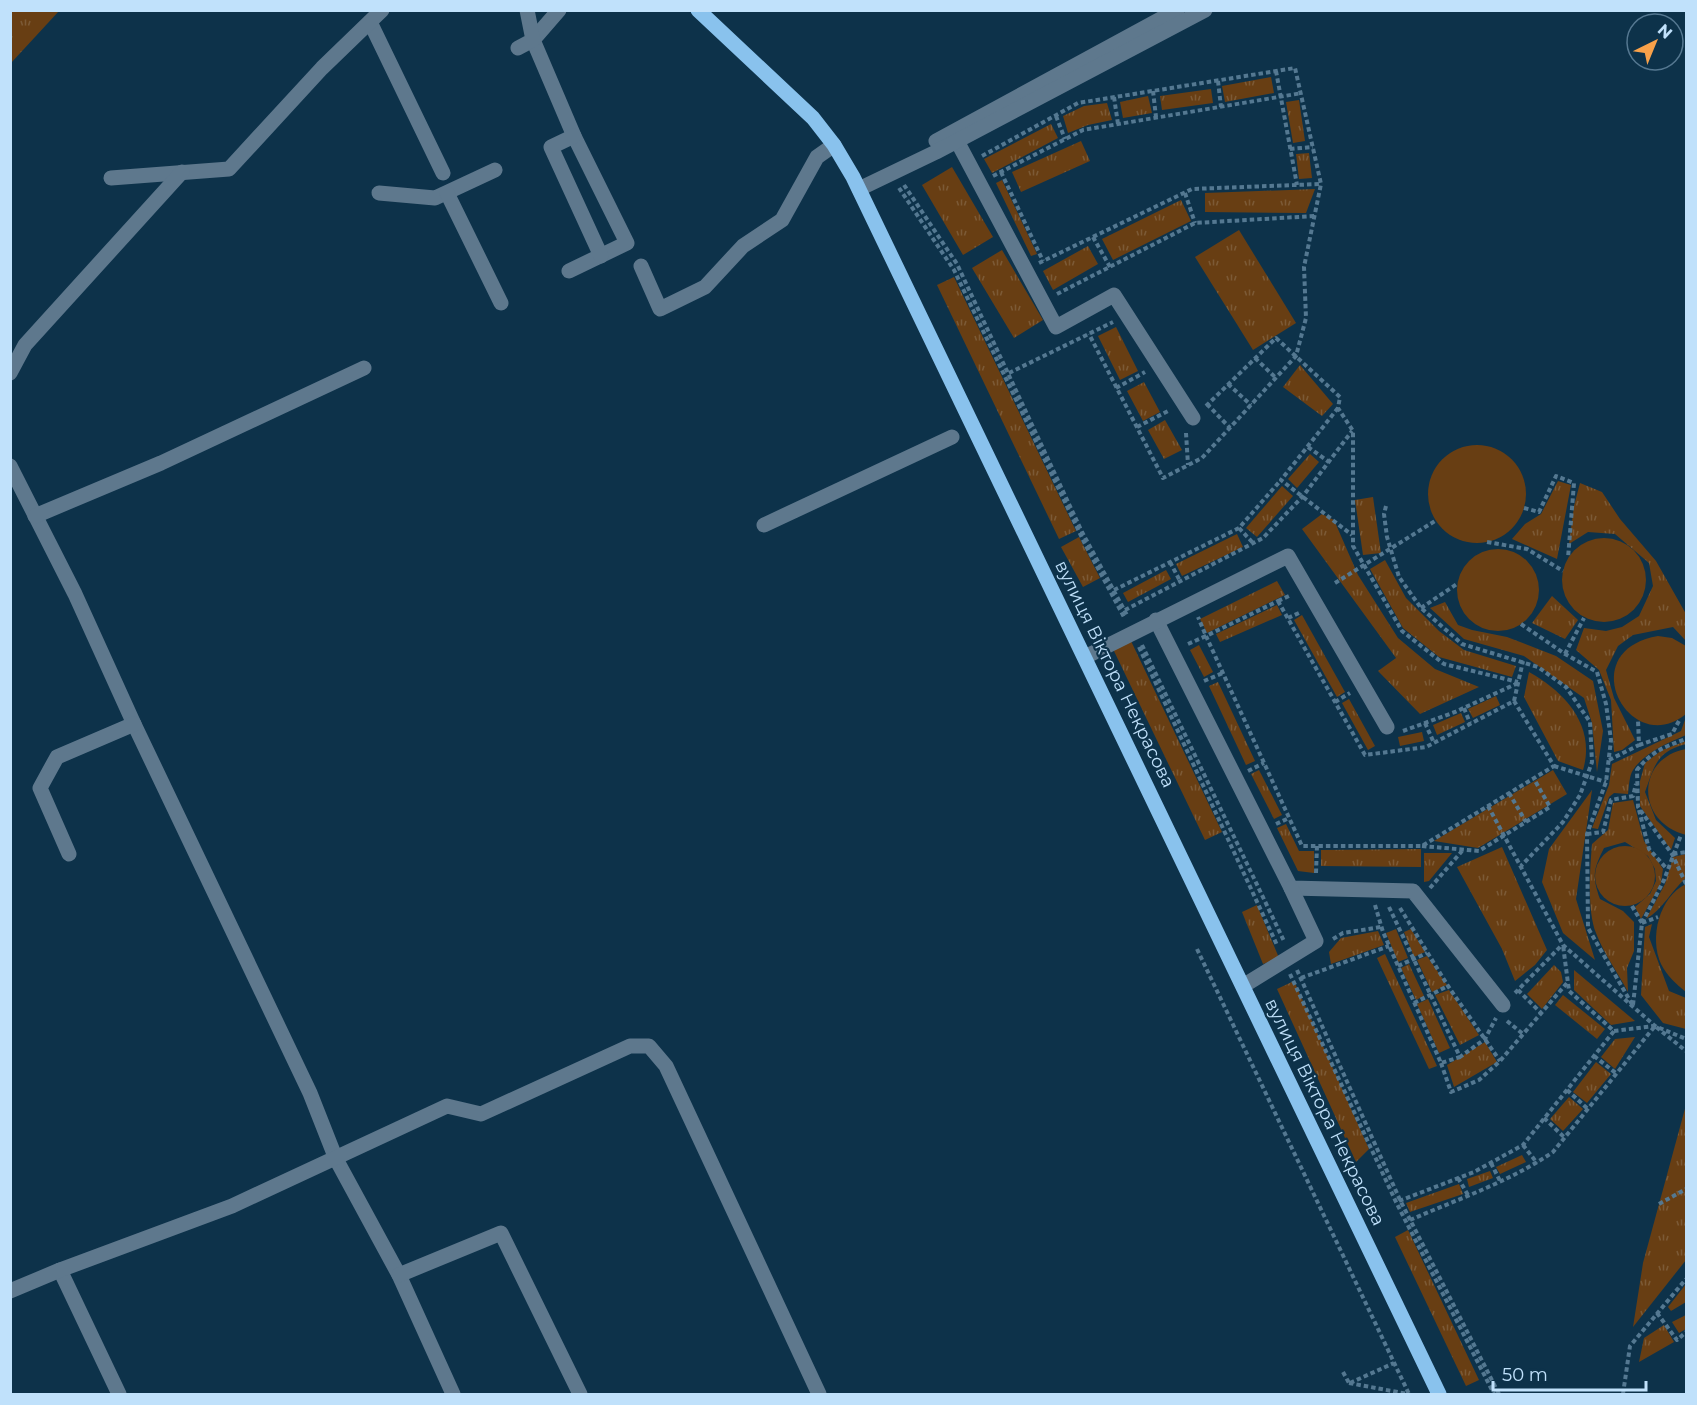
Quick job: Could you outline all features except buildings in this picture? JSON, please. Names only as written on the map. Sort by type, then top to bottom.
[{"type":"main road","name":"вулиця Віктора Некрасова","points":[[698,10],[813,118],[834,145],[859,189],[1438,1395]]},
{"type":"lane","points":[[111,178],[229,169],[322,69],[382,10]]},
{"type":"lane","points":[[527,10],[533,40],[574,136],[627,243],[569,272]]},
{"type":"lane","points":[[518,48],[533,40],[559,10]]},
{"type":"lane","points":[[936,141],[1177,10]]},
{"type":"lane","points":[[859,189],[960,147],[1205,10]]},
{"type":"lane","points":[[370,22],[443,173]]},
{"type":"lane","points":[[574,136],[552,147],[601,256]]},
{"type":"lane","points":[[641,266],[660,309],[705,287],[743,246],[782,220],[817,157],[834,145]]},
{"type":"lane","points":[[960,147],[1056,327],[1114,295],[1193,418]]},
{"type":"lane","points":[[379,193],[435,198],[495,170]]},
{"type":"lane","points":[[10,373],[25,345],[182,172]]},
{"type":"lane","points":[[447,193],[501,303]]},
{"type":"lane","points":[[35,516],[161,463],[364,368]]},
{"type":"lane","points":[[764,525],[952,437]]},
{"type":"lane","points":[[10,466],[75,594],[134,724],[310,1093],[336,1159],[399,1275],[453,1395]]},
{"type":"lane","points":[[1085,657],[1288,556],[1387,727]]},
{"type":"lane","points":[[1156,620],[1316,940],[1243,986]]},
{"type":"lane","points":[[69,854],[40,788],[57,757],[134,724]]},
{"type":"lane","points":[[1291,888],[1413,891],[1503,1005]]},
{"type":"lane","points":[[10,1291],[232,1206],[447,1106],[481,1114],[630,1046],[649,1046],[666,1066],[819,1395]]},
{"type":"lane","points":[[399,1275],[501,1233],[580,1395]]},
{"type":"lane","points":[[60,1270],[119,1395]]},
{"type":"path","points":[[960,147],[972,146],[979,158],[1078,103],[1295,68],[1321,184],[1304,267],[1306,318],[1296,356]]},
{"type":"path","points":[[1276,71],[1297,185]]},
{"type":"path","points":[[1218,81],[1221,107]]},
{"type":"path","points":[[1153,91],[1156,117]]},
{"type":"path","points":[[989,178],[1083,130],[1302,93]]},
{"type":"path","points":[[1114,97],[1118,124]]},
{"type":"path","points":[[1056,116],[1065,139]]},
{"type":"path","points":[[1290,149],[1313,147]]},
{"type":"path","points":[[1001,172],[1043,261]]},
{"type":"path","points":[[889,175],[954,270],[1084,544],[1134,632],[1287,958],[1301,978],[1398,1201]]},
{"type":"path","points":[[914,181],[904,187],[957,264],[1082,532],[1125,610],[1398,1201],[1499,1395]]},
{"type":"path","points":[[1032,266],[1192,189],[1321,184]]},
{"type":"path","points":[[1185,193],[1195,223]]},
{"type":"path","points":[[1051,297],[1195,223],[1314,216]]},
{"type":"path","points":[[1093,237],[1110,267]]},
{"type":"path","points":[[1009,373],[1119,319]]},
{"type":"path","points":[[1114,590],[1239,528],[1308,447],[1338,408],[1340,397],[1276,338],[1185,425],[1188,465]]},
{"type":"path","points":[[1255,358],[1276,378]]},
{"type":"path","points":[[1116,387],[1151,369]]},
{"type":"path","points":[[1228,384],[1251,405]]},
{"type":"path","points":[[1207,404],[1230,428]]},
{"type":"path","points":[[1137,427],[1174,408]]},
{"type":"path","points":[[1338,408],[1353,431],[1353,546],[1402,631],[1444,664],[1518,682]]},
{"type":"path","points":[[1125,610],[1263,538],[1303,496],[1353,431]]},
{"type":"path","points":[[1308,447],[1329,462]]},
{"type":"path","points":[[1524,508],[1539,512],[1556,476],[1574,483],[1568,558]]},
{"type":"path","points":[[1281,480],[1353,535]]},
{"type":"path","points":[[1386,506],[1384,514],[1399,577],[1421,608],[1462,644],[1538,666],[1566,687],[1590,722],[1592,762],[1580,795],[1563,822],[1521,866]]},
{"type":"path","points":[[1335,583],[1435,521]]},
{"type":"path","points":[[1239,528],[1253,543]]},
{"type":"path","points":[[1486,542],[1527,549],[1563,571]]},
{"type":"path","points":[[1170,562],[1180,581]]},
{"type":"path","points":[[1421,608],[1457,584]]},
{"type":"path","points":[[1294,593],[1206,636],[1302,846],[1422,846],[1479,851],[1550,807],[1534,779]]},
{"type":"path","points":[[1278,601],[1365,754],[1426,747],[1514,701]]},
{"type":"path","points":[[1288,618],[1304,611]]},
{"type":"path","points":[[1565,654],[1584,618]]},
{"type":"path","points":[[1521,624],[1565,654],[1597,672],[1606,704],[1611,740],[1606,782],[1587,834],[1588,928],[1632,1006]]},
{"type":"path","points":[[1523,662],[1514,701],[1554,766],[1606,782]]},
{"type":"path","points":[[1200,683],[1223,673]]},
{"type":"path","points":[[1387,727],[1395,734],[1464,708],[1518,682]]},
{"type":"path","points":[[1335,702],[1351,693]]},
{"type":"path","points":[[1464,708],[1470,723]]},
{"type":"path","points":[[1608,760],[1639,745],[1672,734],[1680,719]]},
{"type":"path","points":[[1638,720],[1639,745]]},
{"type":"path","points":[[1425,723],[1434,742]]},
{"type":"path","points":[[1667,870],[1648,849],[1638,807],[1637,770],[1648,756],[1661,748],[1686,739]]},
{"type":"path","points":[[1245,773],[1264,764]]},
{"type":"path","points":[[1422,846],[1554,766]]},
{"type":"path","points":[[1587,834],[1603,832],[1611,800],[1633,796],[1637,777]]},
{"type":"path","points":[[1509,794],[1527,822]]},
{"type":"path","points":[[1488,806],[1563,945],[1569,991],[1614,1031]]},
{"type":"path","points":[[1638,807],[1672,854],[1686,884]]},
{"type":"path","points":[[1632,1006],[1642,923],[1664,880],[1681,835]]},
{"type":"path","points":[[1316,889],[1317,846]]},
{"type":"path","points":[[1420,900],[1462,850]]},
{"type":"path","points":[[1672,854],[1686,852]]},
{"type":"path","points":[[1381,890],[1381,927],[1441,1063],[1451,1092],[1479,1080],[1500,1061],[1568,982]]},
{"type":"path","points":[[1381,890],[1401,911],[1448,986],[1500,1061]]},
{"type":"path","points":[[1381,890],[1460,1057]]},
{"type":"path","points":[[1632,906],[1642,923]]},
{"type":"path","points":[[1642,923],[1658,917]]},
{"type":"path","points":[[1323,944],[1343,933],[1381,927]]},
{"type":"path","points":[[1563,945],[1686,1051]]},
{"type":"path","points":[[1503,1005],[1563,945]]},
{"type":"path","points":[[1301,978],[1389,946]]},
{"type":"path","points":[[1197,949],[1395,1363],[1408,1395]]},
{"type":"path","points":[[1398,966],[1427,953]]},
{"type":"path","points":[[1414,1003],[1448,986]]},
{"type":"path","points":[[1518,990],[1541,1013]]},
{"type":"path","points":[[1441,1063],[1460,1057],[1485,1039],[1498,1014],[1523,1034]]},
{"type":"path","points":[[1398,1201],[1458,1178],[1523,1145],[1614,1031],[1655,1026],[1686,1039]]},
{"type":"path","points":[[1409,1221],[1500,1181],[1537,1163],[1553,1152],[1655,1026]]},
{"type":"path","points":[[1594,1056],[1617,1074]]},
{"type":"path","points":[[1567,1090],[1589,1110]]},
{"type":"path","points":[[1544,1118],[1565,1138]]},
{"type":"path","points":[[1523,1145],[1537,1163]]},
{"type":"path","points":[[1491,1163],[1500,1181]]},
{"type":"path","points":[[1458,1178],[1468,1195]]},
{"type":"path","points":[[1659,1204],[1686,1189]]},
{"type":"path","points":[[1409,1221],[1494,1395]]},
{"type":"path","points":[[1623,1395],[1630,1346],[1686,1279]]},
{"type":"path","points":[[1658,1313],[1677,1340],[1686,1332]]},
{"type":"path","points":[[1349,1383],[1395,1363]]},
{"type":"path","points":[[1343,1372],[1349,1383],[1408,1395]]},
{"type":"green space","points":[[10,11],[59,11],[11,63]]},
{"type":"green space","points":[[1271,77],[1274,93],[1225,102],[1222,86]]},
{"type":"green space","points":[[1211,89],[1213,103],[1162,110],[1160,96]]},
{"type":"green space","points":[[1148,96],[1152,113],[1123,118],[1120,102]]},
{"type":"green space","points":[[1299,100],[1305,141],[1293,143],[1286,102]]},
{"type":"green space","points":[[1107,103],[1112,120],[1088,125],[1068,133],[1063,116],[1084,106]]},
{"type":"green space","points":[[1051,124],[1058,138],[992,173],[984,159]]},
{"type":"green space","points":[[1081,141],[1090,161],[1021,192],[1012,172]]},
{"type":"green space","points":[[1309,153],[1312,178],[1299,179],[1296,154]]},
{"type":"green space","points":[[952,167],[993,237],[963,255],[922,185]]},
{"type":"green space","points":[[1002,180],[1037,254],[1031,256],[996,183]]},
{"type":"green space","points":[[1315,189],[1306,213],[1205,212],[1205,193]]},
{"type":"green space","points":[[1181,200],[1191,221],[1113,260],[1102,239]]},
{"type":"green space","points":[[1239,230],[1296,323],[1253,350],[1195,257]]},
{"type":"green space","points":[[1088,246],[1098,264],[1053,290],[1043,271]]},
{"type":"green space","points":[[1002,250],[1043,320],[1014,338],[972,268]]},
{"type":"green space","points":[[954,277],[1076,531],[1059,539],[937,285]]},
{"type":"green space","points":[[1116,327],[1138,371],[1120,380],[1098,336]]},
{"type":"green space","points":[[1300,365],[1333,404],[1322,416],[1283,387]]},
{"type":"green space","points":[[1144,382],[1160,412],[1143,421],[1127,391]]},
{"type":"green space","points":[[1165,420],[1182,450],[1164,459],[1148,430]]},
{"type":"green space","points":[[1477,445],[1496,448],[1512,459],[1523,475],[1526,494],[1523,513],[1512,529],[1496,540],[1477,543],[1458,540],[1442,529],[1431,513],[1428,494],[1431,475],[1442,459],[1458,448]]},
{"type":"green space","points":[[1310,454],[1319,462],[1297,488],[1288,479]]},
{"type":"green space","points":[[1558,481],[1571,485],[1557,559],[1512,539],[1525,524],[1541,514]]},
{"type":"green space","points":[[1580,483],[1602,492],[1620,519],[1656,561],[1686,614],[1686,641],[1673,627],[1633,635],[1618,646],[1606,670],[1614,698],[1635,740],[1622,750],[1614,752],[1611,700],[1599,670],[1576,650],[1584,628],[1606,631],[1622,627],[1639,616],[1653,586],[1649,563],[1615,534],[1588,532],[1569,544],[1574,506]]},
{"type":"green space","points":[[1282,486],[1293,496],[1257,537],[1246,528]]},
{"type":"green space","points":[[1373,497],[1381,553],[1363,555],[1355,500]]},
{"type":"green space","points":[[1322,514],[1334,520],[1358,575],[1398,638],[1435,669],[1479,687],[1420,714],[1378,671],[1396,658],[1302,529]]},
{"type":"green space","points":[[1237,534],[1243,547],[1182,576],[1176,564]]},
{"type":"green space","points":[[1079,537],[1100,578],[1083,587],[1061,547]]},
{"type":"green space","points":[[1596,538],[1612,538],[1628,545],[1639,556],[1646,572],[1643,596],[1634,610],[1612,622],[1596,622],[1580,615],[1569,604],[1562,588],[1562,572],[1569,556],[1580,545]]},
{"type":"green space","points":[[1498,549],[1514,552],[1527,561],[1536,574],[1539,590],[1536,606],[1527,619],[1514,628],[1498,631],[1482,628],[1469,619],[1460,606],[1457,590],[1460,574],[1469,561],[1482,552]]},
{"type":"green space","points":[[1385,560],[1406,598],[1439,631],[1464,650],[1516,666],[1512,677],[1439,657],[1403,628],[1370,569]]},
{"type":"green space","points":[[1166,570],[1171,579],[1128,602],[1123,593]]},
{"type":"green space","points":[[1277,581],[1285,595],[1207,633],[1200,619]]},
{"type":"green space","points":[[1552,596],[1578,620],[1565,639],[1532,623]]},
{"type":"green space","points":[[1445,602],[1458,625],[1507,637],[1556,656],[1593,681],[1603,731],[1597,772],[1592,723],[1584,698],[1524,656],[1464,639],[1430,608]]},
{"type":"green space","points":[[1277,605],[1282,615],[1220,642],[1216,634]]},
{"type":"green space","points":[[1302,615],[1345,692],[1337,697],[1294,620]]},
{"type":"green space","points":[[1658,636],[1672,638],[1686,646],[1686,714],[1665,724],[1646,723],[1630,713],[1618,698],[1614,679],[1618,661],[1632,646]]},
{"type":"green space","points":[[1131,641],[1222,832],[1205,840],[1113,649]]},
{"type":"green space","points":[[1199,645],[1213,672],[1204,677],[1190,650]]},
{"type":"green space","points":[[1529,672],[1554,690],[1574,712],[1585,739],[1586,754],[1583,770],[1558,761],[1524,697]]},
{"type":"green space","points":[[1218,682],[1255,761],[1246,765],[1209,686]]},
{"type":"green space","points":[[1496,696],[1500,705],[1473,718],[1468,709]]},
{"type":"green space","points":[[1349,699],[1375,746],[1368,750],[1342,703]]},
{"type":"green space","points":[[1461,713],[1465,722],[1437,735],[1433,725]]},
{"type":"green space","points":[[1686,717],[1686,735],[1644,758],[1633,770],[1628,794],[1614,793],[1609,797],[1598,829],[1592,828],[1609,785],[1612,764],[1681,731]]},
{"type":"green space","points":[[1422,732],[1424,741],[1400,746],[1398,737]]},
{"type":"green space","points":[[1686,741],[1686,744],[1662,756],[1651,774],[1645,792],[1656,820],[1675,838],[1671,850],[1640,806],[1640,781],[1645,763],[1662,750]]},
{"type":"green space","points":[[1686,749],[1686,835],[1669,828],[1657,817],[1650,804],[1648,790],[1651,777],[1658,764],[1670,755]]},
{"type":"green space","points":[[1259,770],[1282,815],[1274,819],[1251,774]]},
{"type":"green space","points":[[1553,770],[1567,794],[1478,848],[1434,841]]},
{"type":"green space","points":[[1592,790],[1576,899],[1595,960],[1563,933],[1542,882],[1549,849]]},
{"type":"green space","points":[[1633,800],[1644,841],[1663,869],[1661,883],[1641,919],[1635,907],[1650,894],[1656,881],[1655,869],[1648,856],[1625,842],[1604,848],[1595,873],[1600,899],[1623,911],[1634,922],[1634,951],[1627,968],[1628,992],[1607,956],[1593,924],[1590,877],[1592,844],[1608,830],[1613,803]]},
{"type":"green space","points":[[1286,824],[1299,851],[1314,851],[1314,873],[1298,871],[1277,828]]},
{"type":"green space","points":[[1625,846],[1642,851],[1650,859],[1655,876],[1650,893],[1642,901],[1625,906],[1608,901],[1600,893],[1595,876],[1600,859],[1608,851]]},
{"type":"green space","points":[[1502,847],[1547,950],[1535,965],[1515,981],[1502,949],[1457,867]]},
{"type":"green space","points":[[1421,849],[1421,867],[1321,866],[1321,850]]},
{"type":"green space","points":[[1424,853],[1452,853],[1429,881],[1424,882]]},
{"type":"green space","points":[[1686,854],[1686,878],[1646,919],[1665,884],[1673,857]]},
{"type":"green space","points":[[1686,884],[1686,992],[1672,980],[1663,968],[1656,942],[1663,908],[1669,898]]},
{"type":"green space","points":[[1257,905],[1279,958],[1263,964],[1242,912]]},
{"type":"green space","points":[[1652,924],[1649,937],[1669,991],[1686,998],[1686,1029],[1663,1023],[1641,995],[1645,927]]},
{"type":"green space","points":[[1396,929],[1408,958],[1398,962],[1386,933]]},
{"type":"green space","points":[[1411,929],[1425,952],[1414,957],[1404,932]]},
{"type":"green space","points":[[1378,931],[1384,945],[1331,964],[1329,952],[1341,938]]},
{"type":"green space","points":[[1385,954],[1437,1066],[1429,1069],[1377,958]]},
{"type":"green space","points":[[1427,956],[1447,985],[1432,992],[1417,960]]},
{"type":"green space","points":[[1409,964],[1424,996],[1416,1000],[1401,968]]},
{"type":"green space","points":[[1554,965],[1561,972],[1563,982],[1542,1009],[1527,994]]},
{"type":"green space","points":[[1574,970],[1635,1021],[1611,1025],[1574,990]]},
{"type":"green space","points":[[1294,981],[1369,1149],[1356,1162],[1277,989]]},
{"type":"green space","points":[[1449,990],[1479,1035],[1460,1045],[1435,995]]},
{"type":"green space","points":[[1563,995],[1605,1029],[1597,1039],[1555,1005]]},
{"type":"green space","points":[[1428,999],[1450,1048],[1439,1053],[1417,1004]]},
{"type":"green space","points":[[1635,1037],[1615,1069],[1601,1057],[1615,1039]]},
{"type":"green space","points":[[1485,1042],[1497,1062],[1454,1087],[1447,1065]]},
{"type":"green space","points":[[1596,1062],[1611,1074],[1587,1103],[1573,1092]]},
{"type":"green space","points":[[1569,1097],[1583,1109],[1563,1131],[1550,1119]]},
{"type":"green space","points":[[1686,1105],[1686,1260],[1633,1327],[1643,1263]]},
{"type":"green space","points":[[1522,1155],[1526,1162],[1500,1174],[1496,1167]]},
{"type":"green space","points":[[1490,1171],[1493,1178],[1469,1187],[1467,1179]]},
{"type":"green space","points":[[1459,1184],[1463,1194],[1410,1212],[1406,1203]]},
{"type":"green space","points":[[1408,1230],[1479,1380],[1466,1386],[1395,1237]]},
{"type":"green space","points":[[1686,1284],[1686,1302],[1671,1311],[1668,1307]]},
{"type":"green space","points":[[1686,1315],[1686,1329],[1679,1333],[1672,1322]]},
{"type":"green space","points":[[1664,1325],[1674,1342],[1639,1362],[1644,1338]]}]
